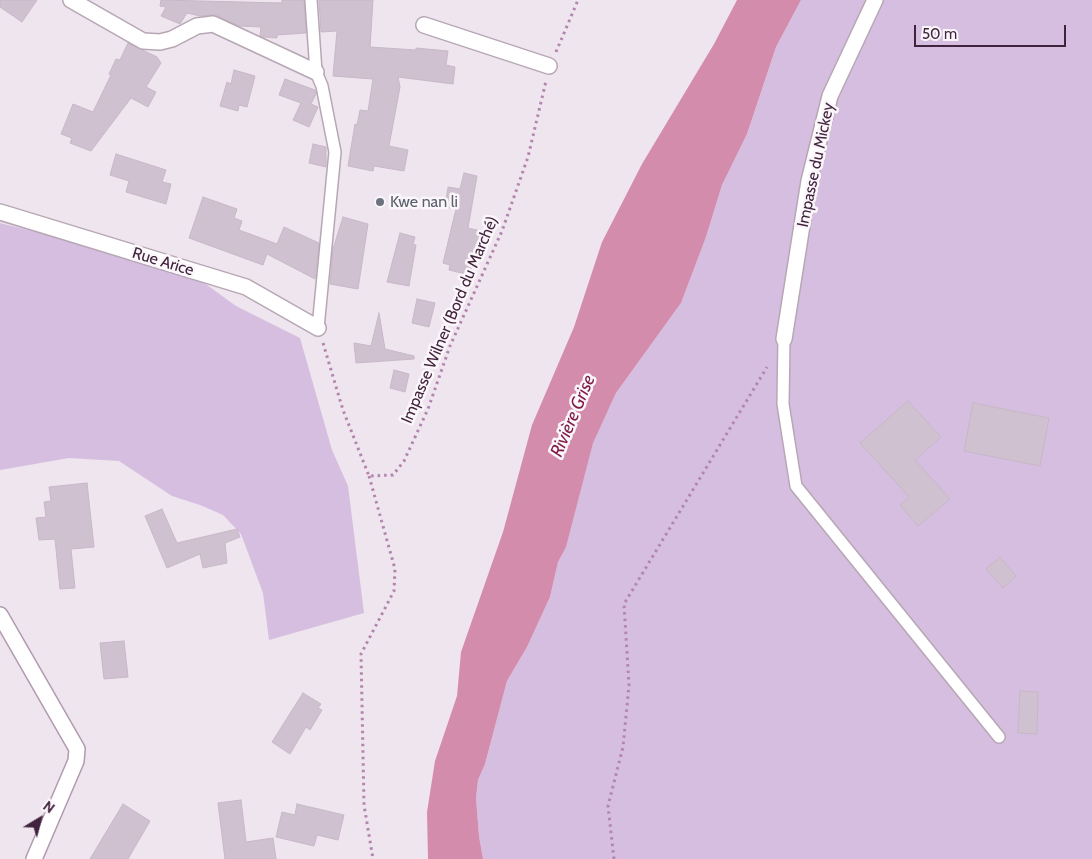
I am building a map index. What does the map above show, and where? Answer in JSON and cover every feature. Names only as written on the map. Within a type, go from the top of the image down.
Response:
[{"type":"street","points":[[71,0],[143,41],[160,42],[172,39],[198,26],[212,24],[316,72]]},
{"type":"street","name":"Impasse du Mickey","points":[[784,338],[809,182],[830,96],[875,0]]},
{"type":"street","points":[[424,25],[550,66]]},
{"type":"street","name":"Rue Arice","points":[[0,212],[246,288],[318,328]]},
{"type":"street","points":[[0,616],[77,749],[76,761],[34,859]]},
{"type":"lane","points":[[311,0],[316,72],[327,111],[335,152],[318,328]]},
{"type":"lane","points":[[784,338],[783,404],[796,486],[999,737]]},
{"type":"path","name":"Impasse Wilner (Bord du Marché)","points":[[369,476],[393,475],[404,461],[428,409],[450,346],[502,231],[528,157],[550,66],[578,0]]},
{"type":"path","points":[[318,328],[343,410],[369,476],[394,569],[394,591],[361,654],[364,805],[373,859]]},
{"type":"path","points":[[614,859],[608,806],[623,747],[629,685],[624,604],[769,363]]},
{"type":"shaded area","points":[[801,0],[1092,0],[1092,859],[483,859],[476,798],[478,780],[485,764],[507,681],[527,647],[550,597],[558,562],[566,546],[593,442],[616,393],[681,303],[706,237],[722,185],[747,134],[776,47]]},
{"type":"shaded area","points":[[0,223],[175,267],[207,285],[236,306],[300,338],[332,450],[348,486],[364,613],[269,640],[263,593],[241,534],[223,515],[172,496],[119,461],[69,458],[0,470]]},
{"type":"water","name":"Rivière Grise","points":[[737,0],[801,0],[776,47],[747,134],[722,185],[706,237],[681,303],[616,393],[593,443],[566,547],[558,562],[550,597],[527,647],[507,681],[485,764],[478,780],[476,798],[483,859],[428,859],[427,812],[435,761],[457,696],[461,652],[503,532],[532,425],[574,327],[602,242],[642,164],[714,44]]},
{"type":"building","points":[[0,0],[37,0],[22,22],[0,7]]},
{"type":"building","points":[[161,0],[282,3],[282,0],[304,0],[306,33],[277,35],[277,38],[263,37],[260,36],[261,27],[239,26],[216,15],[200,16],[187,13],[180,24],[161,16],[166,7],[160,6]]},
{"type":"building","points":[[319,0],[373,0],[370,47],[448,51],[446,65],[455,67],[453,84],[398,77],[400,87],[389,146],[408,150],[404,171],[374,166],[373,171],[348,166],[355,124],[357,125],[360,110],[368,111],[373,79],[333,76],[337,31],[321,32]]},
{"type":"building","points":[[128,43],[157,57],[161,63],[146,87],[156,92],[148,107],[131,98],[91,151],[70,143],[72,138],[61,134],[73,104],[93,112],[111,75],[109,74],[116,59],[120,60]]},
{"type":"building","points":[[234,70],[255,76],[247,107],[239,105],[238,111],[220,106],[227,82],[231,84]]},
{"type":"building","points":[[285,79],[315,90],[316,94],[311,104],[318,107],[309,127],[293,120],[301,103],[279,95]]},
{"type":"building","points":[[313,144],[326,147],[326,167],[309,163]]},
{"type":"building","points":[[116,154],[166,170],[162,182],[171,184],[166,204],[126,192],[129,181],[110,175]]},
{"type":"building","points":[[464,173],[477,176],[468,228],[485,232],[480,253],[475,252],[470,275],[449,270],[450,265],[443,263],[456,209],[445,207],[448,187],[460,189]]},
{"type":"building","points":[[203,197],[237,209],[234,218],[242,221],[239,230],[277,244],[284,227],[319,243],[315,279],[267,254],[263,265],[189,238]]},
{"type":"building","points":[[343,217],[368,224],[358,289],[330,284],[333,249]]},
{"type":"building","points":[[400,233],[415,237],[413,244],[416,245],[409,286],[387,282]]},
{"type":"building","points":[[417,299],[435,303],[429,327],[412,323]]},
{"type":"building","points":[[379,313],[385,349],[414,356],[414,359],[356,363],[354,343],[371,346]]},
{"type":"building","points":[[394,370],[409,374],[405,392],[390,388]]},
{"type":"building","points":[[908,401],[941,437],[915,460],[950,499],[918,526],[900,505],[909,497],[860,443]]},
{"type":"building","points":[[973,403],[1049,418],[1040,466],[964,451]]},
{"type":"building","points":[[87,483],[94,547],[71,549],[75,588],[60,589],[55,539],[39,540],[36,518],[46,517],[44,502],[51,501],[49,487]]},
{"type":"building","points":[[162,509],[177,543],[237,529],[240,537],[225,543],[227,563],[203,568],[200,554],[167,568],[145,516]]},
{"type":"building","points":[[1000,557],[1016,576],[1003,588],[986,569]]},
{"type":"building","points":[[124,641],[128,677],[104,679],[100,643]]},
{"type":"building","points":[[1020,691],[1038,692],[1037,734],[1018,733]]},
{"type":"building","points":[[303,693],[321,704],[318,708],[322,710],[310,730],[306,727],[290,754],[272,742]]},
{"type":"building","points":[[241,800],[246,842],[273,838],[276,859],[225,859],[218,803]]},
{"type":"building","points":[[123,804],[150,821],[128,859],[90,859]]},
{"type":"building","points":[[297,804],[344,815],[338,840],[317,835],[314,846],[276,837],[282,812],[295,815]]},
{"type":"place","name":"Kwe nan li","points":[[380,202]]}]
